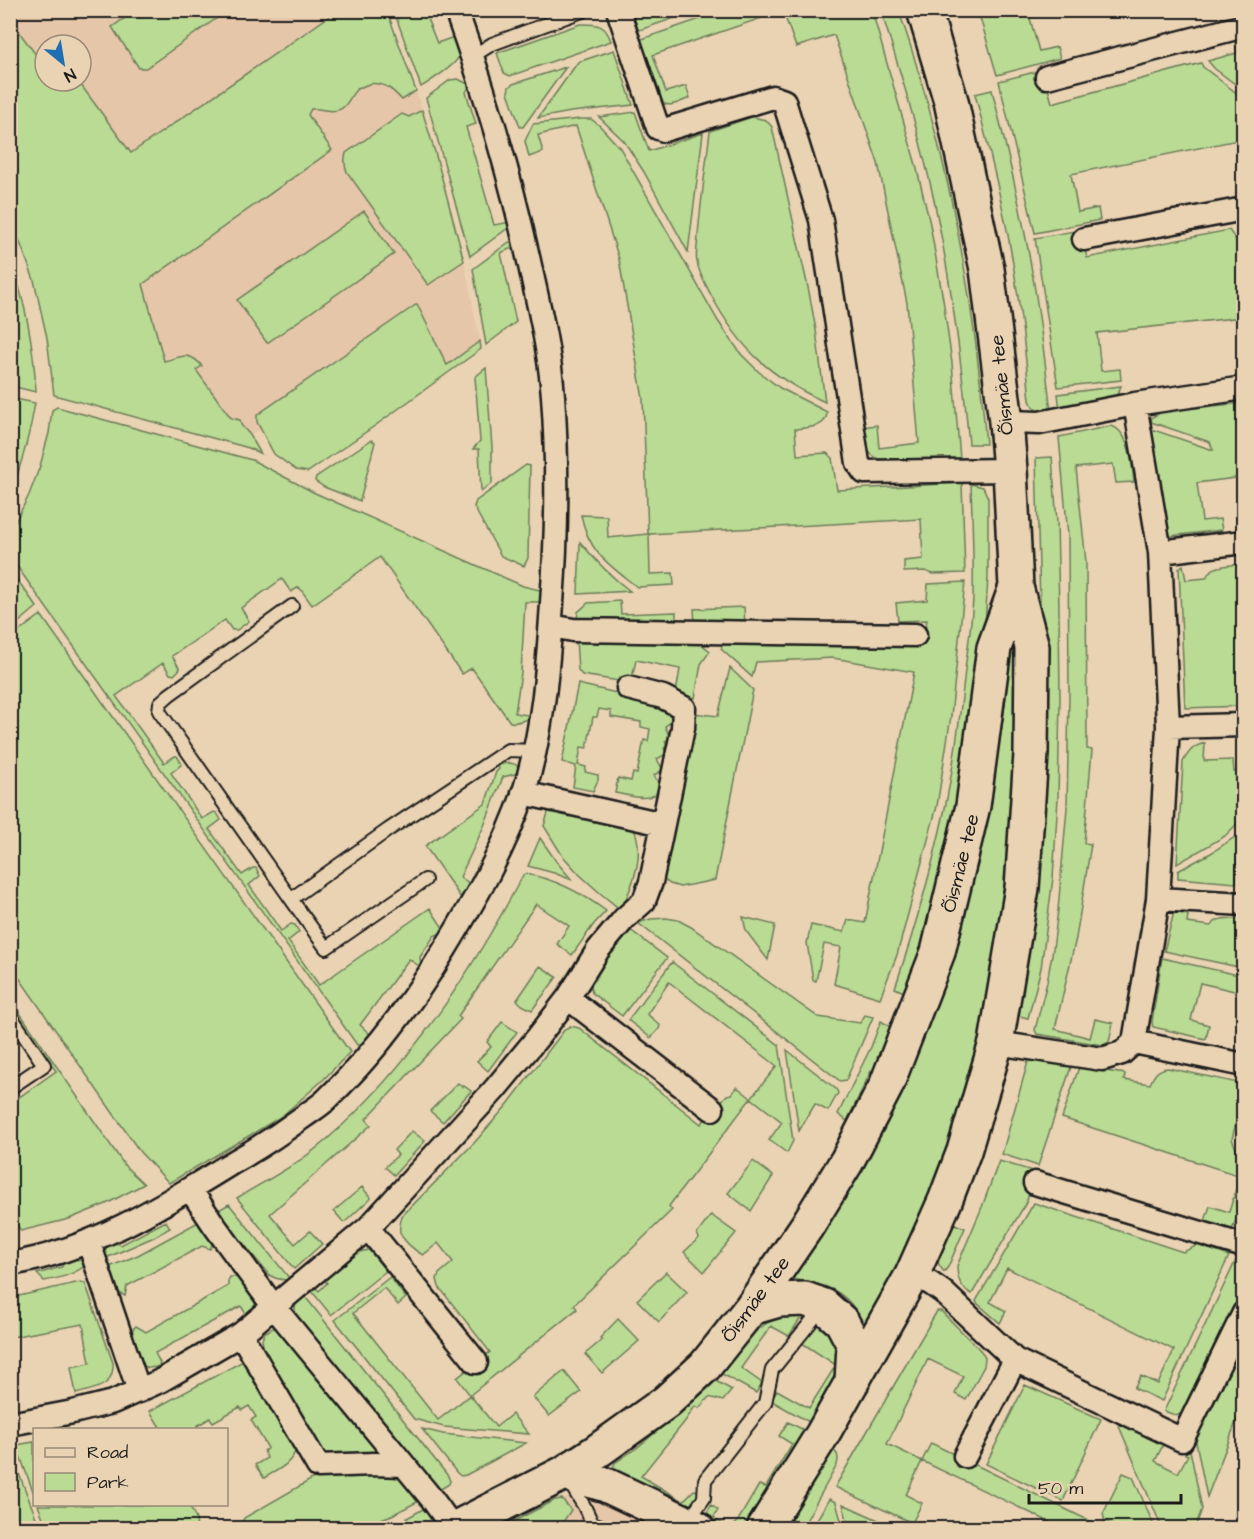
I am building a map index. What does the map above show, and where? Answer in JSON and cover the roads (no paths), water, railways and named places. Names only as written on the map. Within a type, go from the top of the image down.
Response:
[{"type":"main road","name":"Õismäe tee","points":[[454,1528],[564,1473],[666,1402],[705,1366],[751,1308],[807,1226],[847,1161],[886,1086],[938,952],[974,807],[994,648],[1016,587],[1010,470],[987,269],[951,101],[924,10]]},
{"type":"main road","points":[[764,1528],[822,1435],[912,1275],[945,1201],[964,1151],[996,1043],[1022,888],[1031,754],[1032,647],[1016,587]]},
{"type":"main road","points":[[751,1308],[779,1300],[797,1299],[805,1299],[824,1306],[842,1322],[854,1344],[852,1382]]},
{"type":"main road","points":[[564,1473],[606,1485],[692,1526]]},
{"type":"street","points":[[10,1264],[89,1242],[190,1189],[278,1136],[325,1101],[365,1059],[423,984],[472,905],[499,853],[523,793],[535,751],[551,626],[556,481],[553,394],[543,325],[509,175],[473,56],[456,10]]},
{"type":"street","points":[[618,10],[658,128],[664,130],[773,97],[784,101],[821,220],[858,463],[864,472],[1010,470]]},
{"type":"street","points":[[1047,77],[1244,26]]},
{"type":"street","points":[[1084,239],[1244,209]]},
{"type":"street","points":[[1005,422],[1040,423],[1135,404],[1244,388]]},
{"type":"street","points":[[996,1043],[1102,1059],[1122,1053],[1134,1042],[1158,899],[1168,728],[1160,552],[1135,404]]},
{"type":"street","points":[[1160,552],[1244,542]]},
{"type":"street","points":[[551,626],[573,630],[915,635]]},
{"type":"street","points":[[10,1425],[113,1402],[160,1381],[241,1334],[368,1228],[495,1089],[568,999],[598,950],[624,919],[644,901],[651,882],[683,728],[684,708],[663,697],[628,688]]},
{"type":"street","points":[[1168,728],[1244,725]]},
{"type":"street","points":[[523,793],[663,824]]},
{"type":"street","points":[[1158,899],[1244,904]]},
{"type":"street","points":[[568,999],[712,1109]]},
{"type":"street","points":[[1134,1042],[1244,1065]]},
{"type":"street","points":[[1035,1184],[1244,1246]]},
{"type":"street","points":[[190,1189],[274,1307],[454,1528]]},
{"type":"street","points":[[368,1228],[476,1362]]},
{"type":"street","points":[[89,1242],[139,1391]]},
{"type":"street","points":[[912,1275],[943,1292],[1015,1360],[1182,1440],[1244,1313]]},
{"type":"street","points":[[241,1334],[318,1466],[403,1465]]},
{"type":"street","points":[[965,1456],[1015,1360]]},
{"type":"lane","points":[[473,56],[492,44],[585,10]]},
{"type":"lane","points":[[292,606],[169,694],[160,703],[159,711],[326,948],[425,880]]},
{"type":"lane","points":[[291,899],[388,830],[508,750],[535,751]]},
{"type":"lane","points":[[10,1015],[44,1065],[10,1088]]},
{"type":"lane","points":[[692,1526],[704,1498],[705,1480],[765,1403],[772,1370],[824,1306]]},
{"type":"lane","points":[[564,1473],[584,1506],[592,1526],[607,1528]]}]
